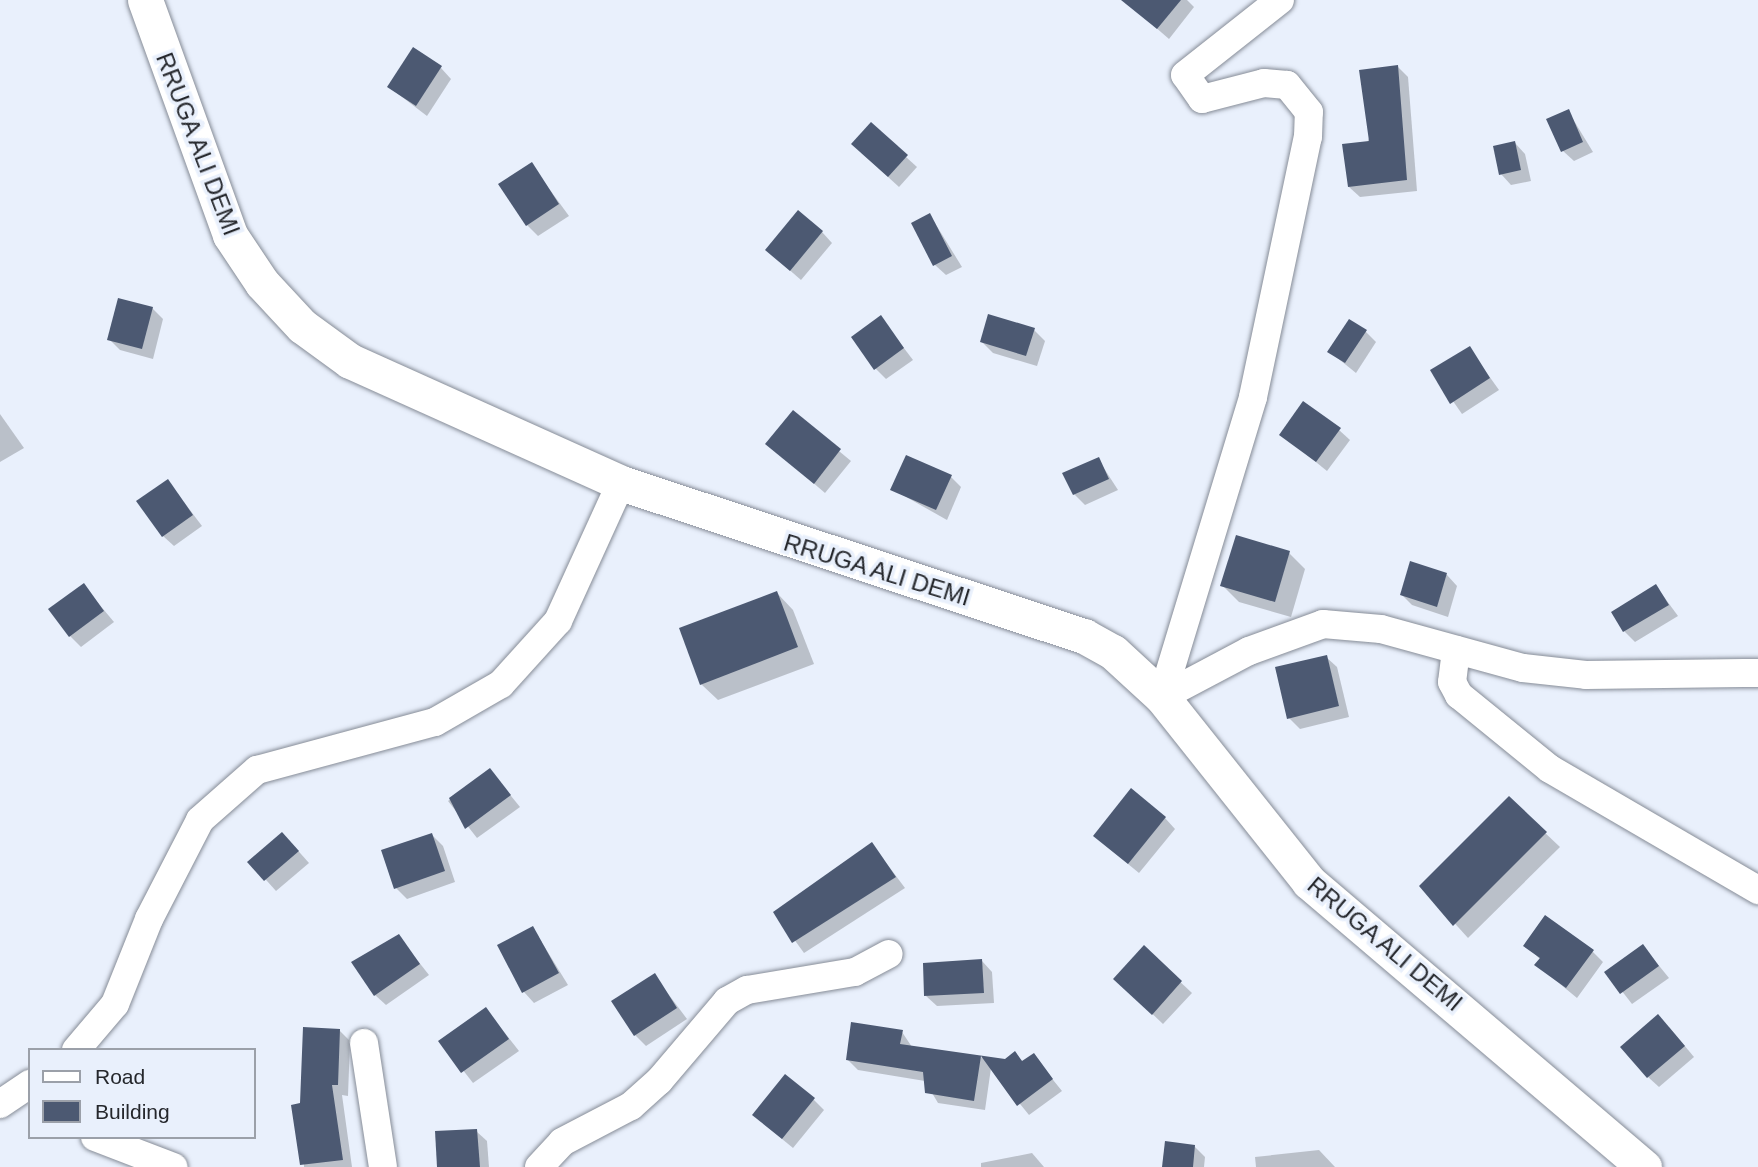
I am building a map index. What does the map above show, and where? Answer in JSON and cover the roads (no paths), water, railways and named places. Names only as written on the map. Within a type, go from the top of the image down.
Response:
[{"type":"main road","name":"RRUGA ALI DEMI","points":[[145,0],[230,235],[302,326],[350,361],[621,483],[1084,636],[1113,652],[1162,697],[1309,883],[1644,1167]]},
{"type":"street","points":[[1162,697],[1253,397],[1308,137],[1309,112],[1286,85],[1264,83],[1202,99],[1185,75],[1280,0]]},
{"type":"street","points":[[78,1048],[115,1004],[149,919],[200,820],[257,771],[435,722],[501,684],[558,621],[621,483]]},
{"type":"street","points":[[1162,697],[1249,651],[1323,624],[1381,629],[1523,668],[1587,675],[1758,673]]},
{"type":"street","points":[[1456,650],[1452,682],[1459,695],[1539,760],[1758,890]]},
{"type":"street","points":[[539,1167],[562,1142],[631,1106],[659,1081],[727,1001],[747,990],[855,972],[889,954]]},
{"type":"street","points":[[364,1043],[383,1167]]},
{"type":"street","points":[[0,1104],[28,1085]]},
{"type":"street","points":[[100,1139],[173,1167]]}]
